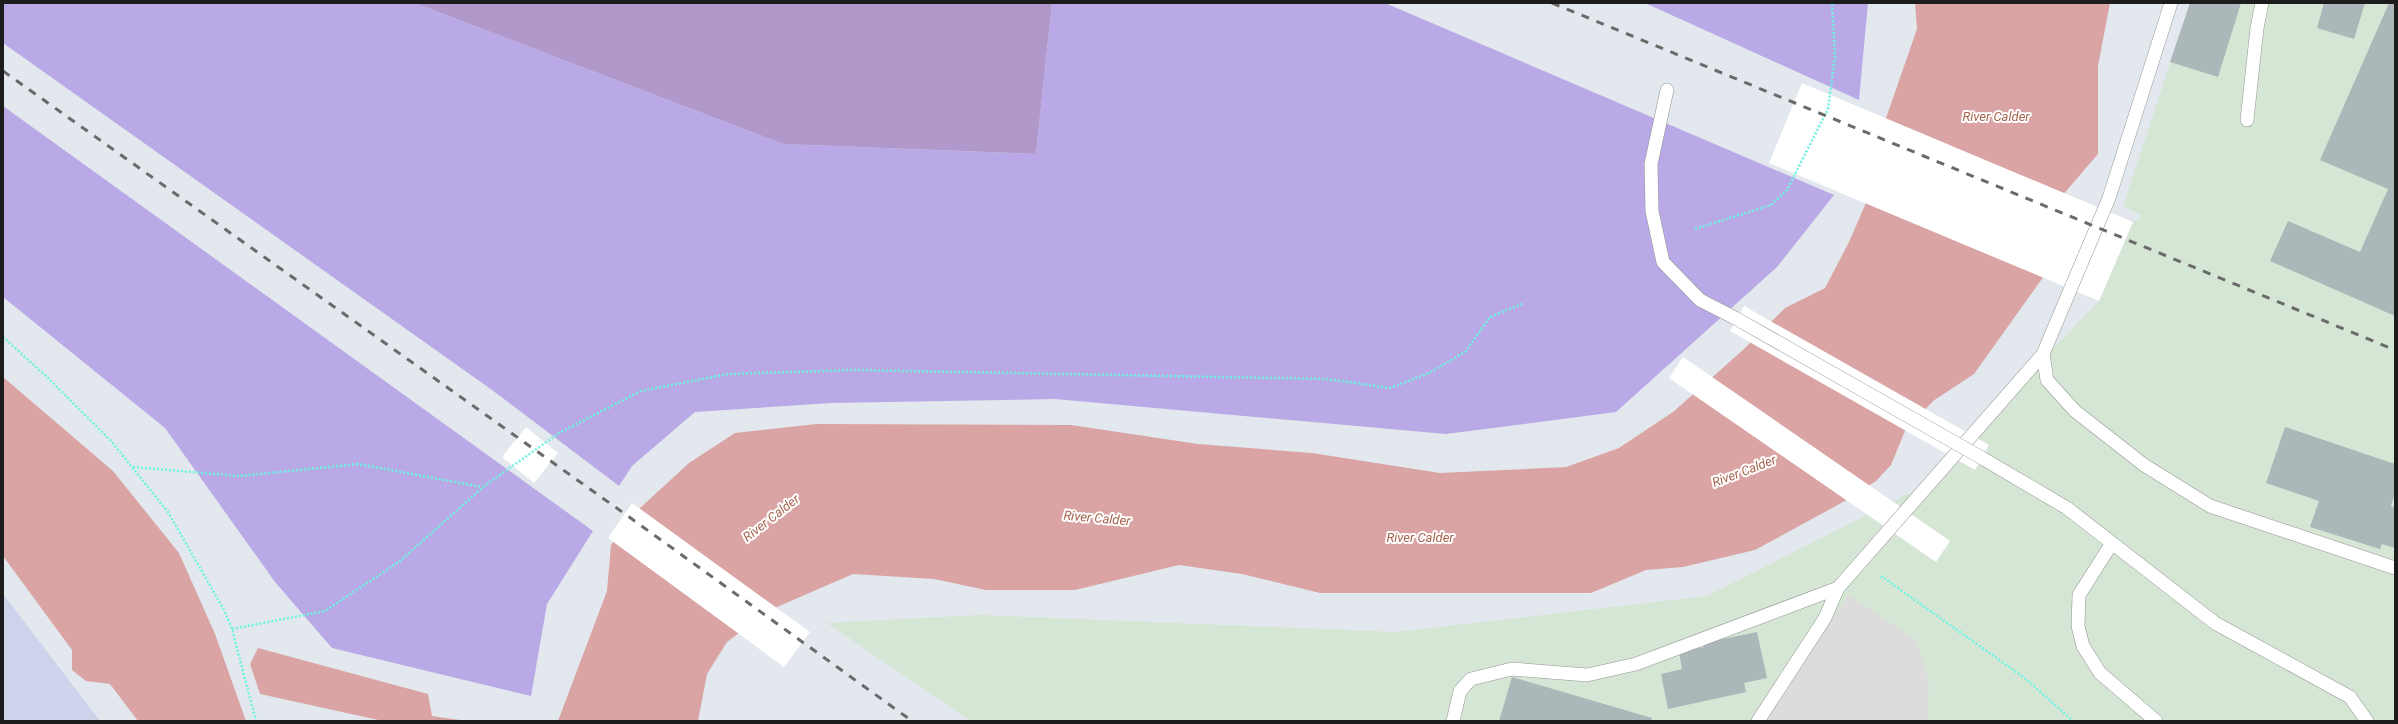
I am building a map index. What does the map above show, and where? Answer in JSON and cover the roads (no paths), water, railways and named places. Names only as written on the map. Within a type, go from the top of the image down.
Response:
[{"type":"lane","points":[[1758,721],[1825,618],[1838,588],[2043,354],[2109,198],[2171,3]]},
{"type":"lane","points":[[2247,120],[2257,28],[2262,3]]},
{"type":"lane","points":[[1667,90],[1651,164],[1652,211],[1663,262],[1700,300],[1737,319],[2067,508],[2215,623],[2350,697],[2367,721]]},
{"type":"lane","points":[[2043,354],[2047,380],[2075,411],[2144,465],[2210,506],[2395,568]]},
{"type":"lane","points":[[2112,543],[2079,596],[2080,632],[2083,646],[2100,673],[2156,721]]},
{"type":"lane","points":[[1453,721],[1460,691],[1471,679],[1512,670],[1587,675],[1636,664],[1838,588]]},
{"type":"water","name":"River Calder","points":[[1915,3],[2110,3],[2098,66],[2098,154],[2061,197],[2044,276],[1974,374],[1933,401],[1905,431],[1891,465],[1876,481],[1845,501],[1755,550],[1683,567],[1646,570],[1591,593],[1320,593],[1242,574],[1179,565],[1075,590],[986,590],[934,579],[853,574],[770,610],[727,642],[707,674],[698,721],[558,721],[607,591],[611,545],[639,509],[689,463],[735,433],[817,424],[1071,425],[1198,444],[1312,453],[1440,473],[1566,467],[1619,448],[1673,412],[1743,350],[1785,308],[1825,288],[1849,242],[1865,205],[1885,121],[1917,29]]},
{"type":"water","points":[[3,377],[113,471],[179,553],[215,634],[246,721],[138,721],[110,684],[86,681],[72,670],[72,650],[3,556]]},
{"type":"water","points":[[258,648],[428,694],[432,716],[467,721],[383,721],[260,694],[250,664]]},
{"type":"railway","points":[[1552,3],[2395,350]]},
{"type":"railway","points":[[3,71],[625,514],[912,721]]}]
